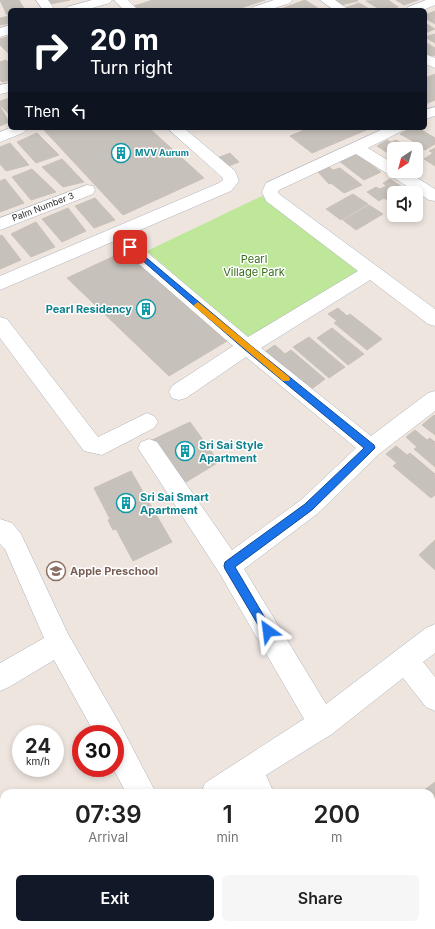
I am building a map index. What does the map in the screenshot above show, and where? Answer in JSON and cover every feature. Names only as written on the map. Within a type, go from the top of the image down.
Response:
[{"type":"street","points":[[78,8],[106,0]]},
{"type":"street","points":[[120,0],[130,8]]},
{"type":"street","points":[[262,8],[286,0]]},
{"type":"street","points":[[326,0],[340,8]]},
{"type":"street","points":[[418,8],[435,2]]},
{"type":"street","points":[[0,137],[18,130]]},
{"type":"street","points":[[0,283],[225,187],[231,181],[229,175],[177,130]]},
{"type":"street","points":[[393,130],[272,187],[270,192],[272,197],[435,319]]},
{"type":"street","points":[[356,147],[387,167]]},
{"type":"street","points":[[405,178],[435,196]]},
{"type":"street","name":"Palm Number 3","points":[[0,224],[87,190]]},
{"type":"street","points":[[130,247],[247,347],[370,448]]},
{"type":"street","points":[[179,392],[247,347],[371,271]]},
{"type":"street","points":[[0,324],[92,445],[102,446],[147,422]]},
{"type":"street","points":[[228,566],[309,507],[370,448],[435,399]]},
{"type":"street","points":[[149,448],[228,566],[322,724]]},
{"type":"street","points":[[0,530],[4,531],[13,542],[59,643],[105,725]]},
{"type":"street","points":[[229,789],[253,782],[322,724],[435,637]]},
{"type":"street","points":[[0,678],[59,643]]},
{"type":"street","points":[[405,660],[435,698]]},
{"type":"street","points":[[124,760],[140,789]]},
{"type":"green space","name":"Pearl Village Park","points":[[262,196],[359,271],[247,338],[147,251]]},
{"type":"building","points":[[0,0],[19,0],[24,8],[8,8],[7,15]]},
{"type":"building","points":[[48,0],[70,0],[51,4]]},
{"type":"building","points":[[153,0],[265,0],[241,8],[136,8],[134,6]]},
{"type":"building","points":[[305,0],[318,8],[283,8]]},
{"type":"building","points":[[333,0],[357,0],[358,1],[341,5]]},
{"type":"building","points":[[388,0],[398,7],[378,8],[366,1]]},
{"type":"building","points":[[396,0],[418,0],[404,5]]},
{"type":"building","points":[[359,3],[368,8],[345,8]]},
{"type":"building","points":[[435,11],[435,24],[427,19],[427,14]]},
{"type":"building","points":[[8,16],[8,23],[0,25],[0,18]]},
{"type":"building","points":[[427,24],[435,29],[427,32]]},
{"type":"building","points":[[435,34],[435,43],[427,38],[427,36]]},
{"type":"building","points":[[8,37],[8,53],[0,45],[0,39]]},
{"type":"building","points":[[427,43],[435,48],[435,55],[427,58]]},
{"type":"building","points":[[6,60],[8,62],[8,80],[2,82],[0,80],[0,62]]},
{"type":"building","points":[[435,74],[435,87],[427,81],[427,77]]},
{"type":"building","points":[[427,81],[435,87],[435,100],[427,103]]},
{"type":"building","points":[[8,99],[8,113],[0,105],[0,101]]},
{"type":"building","points":[[0,106],[8,122],[0,126]]},
{"type":"building","name":"MVV Aurum","points":[[44,130],[151,130],[204,178],[123,215]]},
{"type":"building","points":[[304,130],[366,130],[312,153],[290,136]]},
{"type":"building","points":[[410,130],[421,130],[435,138],[435,144],[425,150],[423,149],[423,142],[414,142],[400,134]]},
{"type":"building","points":[[37,133],[59,155],[36,163],[17,142]]},
{"type":"building","points":[[387,140],[391,142],[387,142],[387,152],[377,146]]},
{"type":"building","points":[[10,143],[29,165],[6,171],[0,164],[0,147]]},
{"type":"building","points":[[435,148],[435,166],[424,159],[433,153],[429,151]]},
{"type":"building","points":[[230,153],[239,162],[226,167],[217,158]]},
{"type":"building","points":[[357,154],[381,172],[364,180],[339,161],[351,155],[353,156]]},
{"type":"building","points":[[62,159],[84,182],[63,187],[42,167]]},
{"type":"building","points":[[329,167],[333,170],[340,168],[362,185],[344,193],[331,183],[329,184],[318,172]]},
{"type":"building","points":[[32,169],[56,192],[31,200],[12,177]]},
{"type":"building","points":[[5,179],[24,203],[0,212],[0,181]]},
{"type":"building","points":[[390,179],[400,186],[387,186],[387,200],[384,198],[379,201],[367,192],[376,187],[380,189],[386,186],[383,183]]},
{"type":"building","points":[[353,194],[368,204],[341,220],[326,209]]},
{"type":"building","points":[[95,198],[115,220],[94,228],[75,206]]},
{"type":"building","points":[[369,205],[383,214],[356,230],[343,220]]},
{"type":"building","points":[[68,208],[86,231],[62,242],[42,219]]},
{"type":"building","points":[[36,222],[55,247],[31,257],[11,234]]},
{"type":"building","points":[[2,235],[21,260],[0,269],[0,236]]},
{"type":"building","name":"Pearl Residency","points":[[125,251],[227,341],[169,376],[67,278]]},
{"type":"building","points":[[338,308],[347,316],[350,314],[382,339],[367,350],[334,323],[337,321],[328,314]]},
{"type":"building","points":[[332,328],[364,354],[348,365],[317,338]]},
{"type":"building","points":[[309,337],[345,367],[329,378],[293,347]]},
{"type":"building","points":[[275,345],[285,354],[291,350],[325,379],[305,394],[260,355]]},
{"type":"building","points":[[434,415],[435,416],[435,435],[422,425]]},
{"type":"building","name":"Sri Sai Style Apartment","points":[[190,422],[219,462],[181,485],[152,440]]},
{"type":"building","points":[[415,430],[427,440],[430,438],[435,442],[435,467],[414,449],[417,447],[406,437]]},
{"type":"building","points":[[396,446],[407,455],[410,453],[435,474],[435,495],[431,498],[393,466],[397,463],[386,454]]},
{"type":"building","name":"Sri Sai Smart Apartment","points":[[131,471],[172,542],[133,561],[116,529],[113,530],[108,520],[110,519],[94,488]]},
{"type":"building","points":[[435,540],[435,570],[419,555]]},
{"type":"building","points":[[435,782],[435,789],[425,789]]},
{"type":"slow traffic","points":[[198,305],[286,379]]},
{"type":"place","name":"MVV Aurum","points":[[121,153]]},
{"type":"place","name":"Pearl Residency","points":[[146,309]]},
{"type":"place","name":"Sri Sai Style Apartment","points":[[185,451]]},
{"type":"place","name":"Sri Sai Smart Apartment","points":[[126,503]]},
{"type":"place","name":"Apple Preschool","points":[[56,571]]},
{"type":"route","points":[[130,247],[247,347],[370,448],[309,507],[228,566],[268,631]]}]
